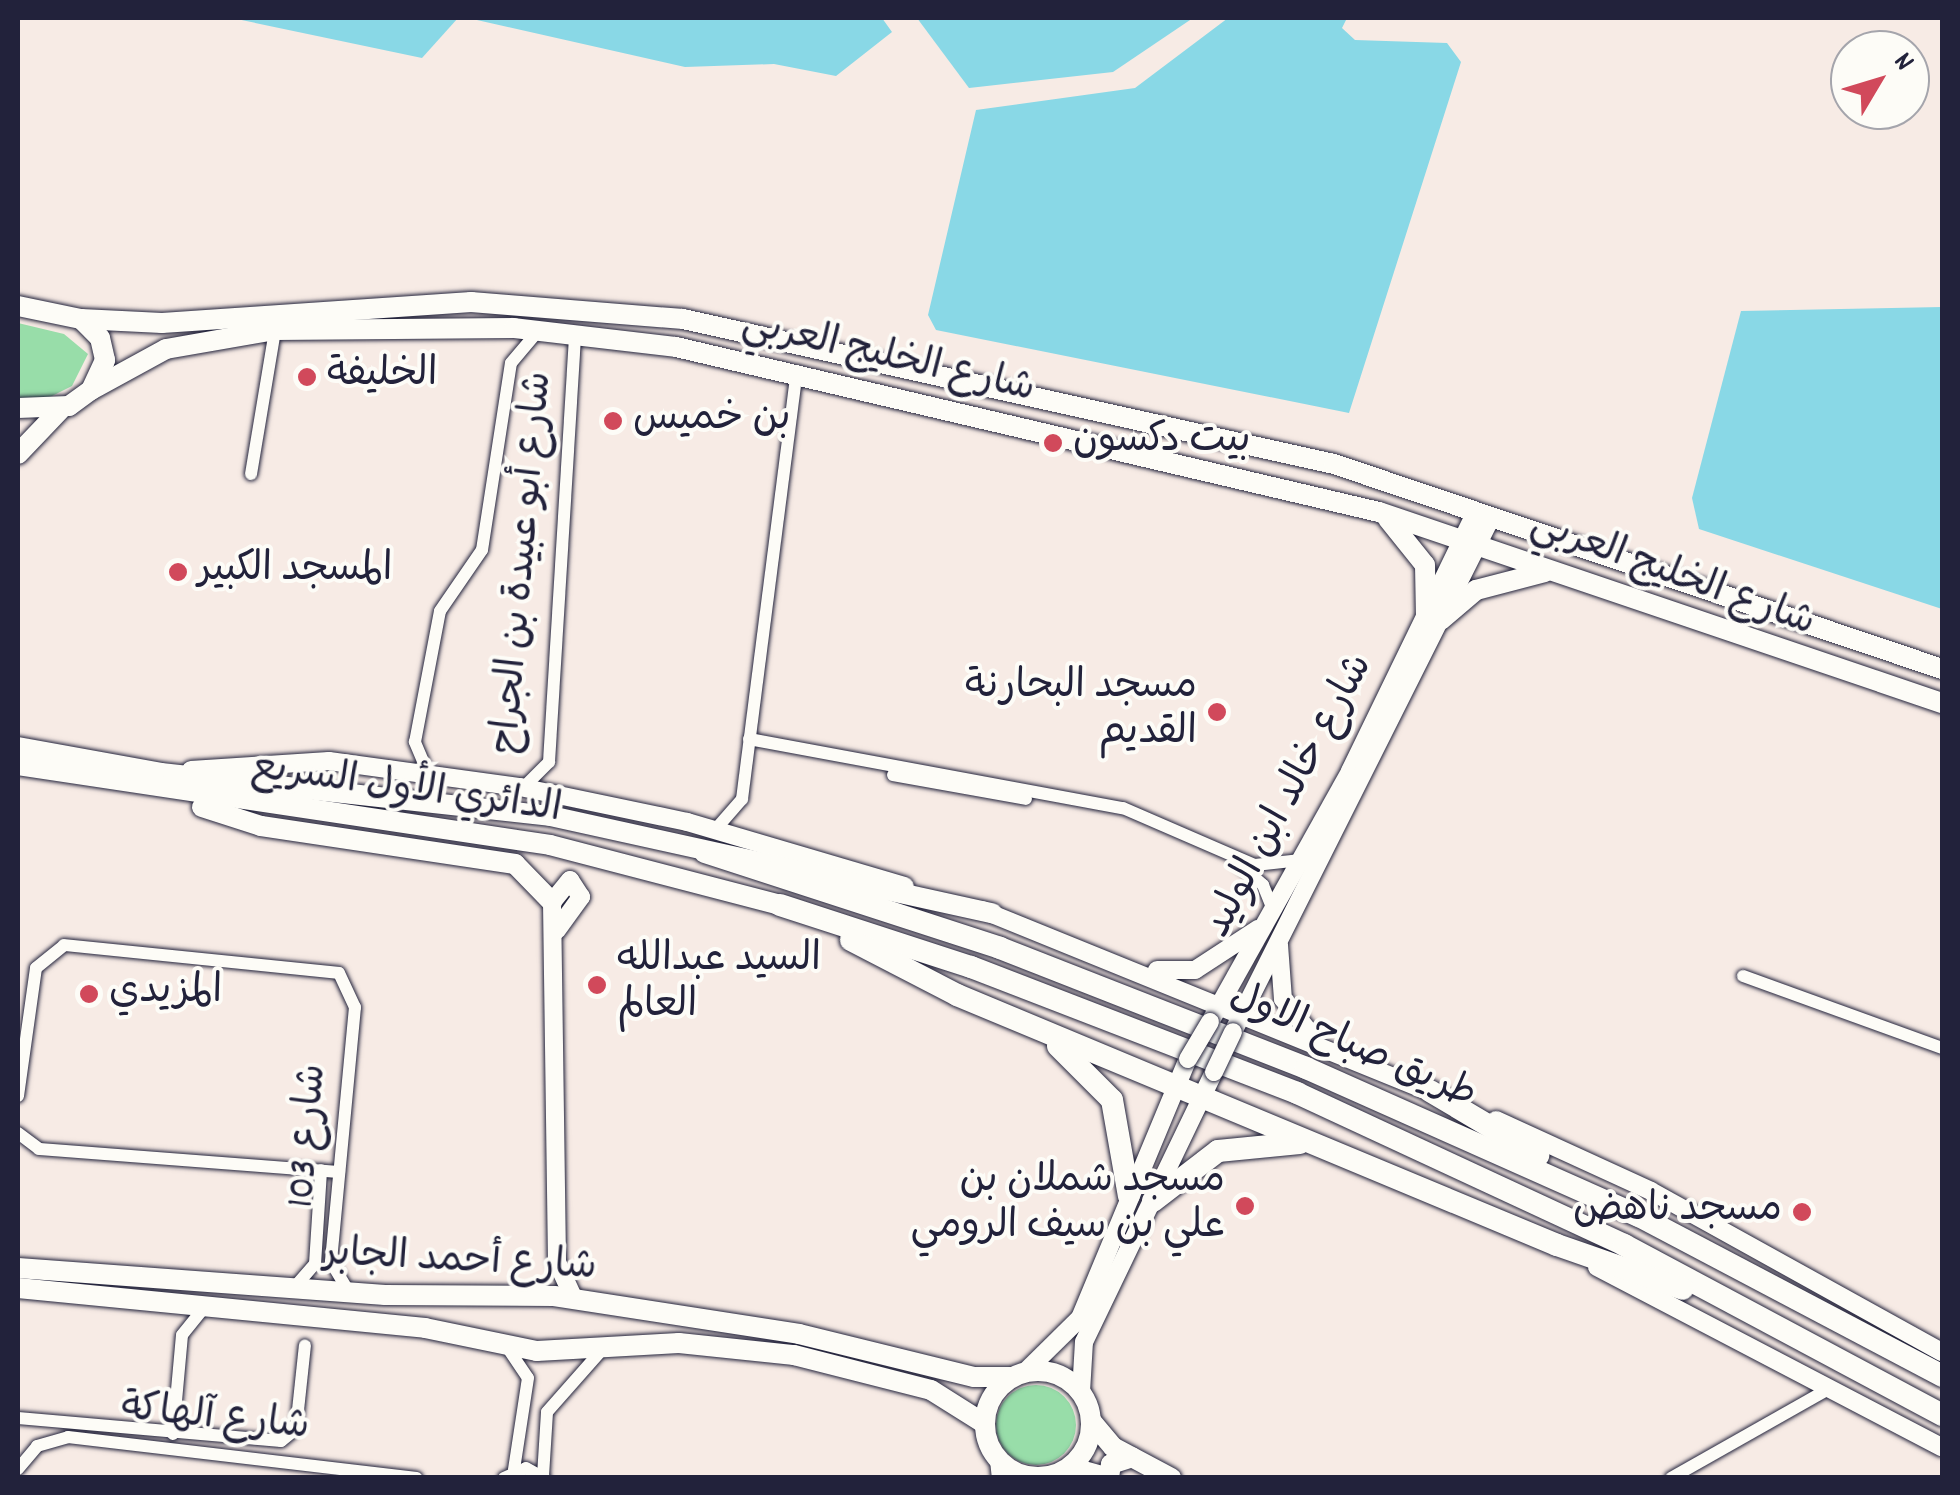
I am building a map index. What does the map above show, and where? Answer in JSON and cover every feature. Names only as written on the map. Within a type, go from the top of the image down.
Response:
[{"type":"highway","name":"طريق صباح الاول","points":[[705,852],[1166,1009],[1640,1216],[1942,1376]]},
{"type":"highway","name":"طريق صباح الاول","points":[[789,909],[971,966],[1297,1092],[1746,1310],[1942,1416]]},
{"type":"highway","points":[[789,909],[1031,1026],[1337,1150],[1556,1245],[1746,1310]]},
{"type":"highway","points":[[1031,1026],[1112,1100],[1129,1196]]},
{"type":"highway","points":[[1430,1091],[1640,1216]]},
{"type":"highway","points":[[1153,1201],[1197,1162],[1242,1144],[1337,1150]]},
{"type":"main road","name":"شارع الخليج العربي","points":[[18,306],[80,319],[162,323],[471,302],[683,319],[1334,464],[1942,669]]},
{"type":"main road","points":[[80,319],[105,354],[91,390]]},
{"type":"main road","name":"شارع الخليج العربي","points":[[18,454],[38,424],[166,349],[275,330],[540,329],[575,333],[797,372],[1379,512],[1942,703]]},
{"type":"main road","points":[[18,408],[69,406]]},
{"type":"main road","points":[[1379,512],[1423,561],[1433,617],[1497,581],[1553,572]]},
{"type":"main road","name":"شارع خالد ابن الوليد","points":[[1019,1374],[1072,1333],[1175,1084],[1221,1001],[1273,922],[1484,515]]},
{"type":"main road","name":"شارع خالد ابن الوليد","points":[[1081,1392],[1084,1342],[1244,1010],[1273,922],[1302,860],[1433,617]]},
{"type":"main road","name":"الدائري الأول السريع","points":[[18,747],[157,782],[455,800],[994,914]]},
{"type":"main road","name":"الدائري الأول السريع","points":[[157,782],[306,761],[428,772],[715,830]]},
{"type":"main road","name":"الدائري الأول السريع","points":[[18,765],[157,782],[550,845],[789,909]]},
{"type":"main road","points":[[157,782],[262,826],[515,864],[552,902],[557,930],[557,1262],[574,1298]]},
{"type":"main road","name":"طريق صباح الاول","points":[[715,830],[994,914],[1244,1010],[1651,1191],[1942,1352]]},
{"type":"main road","points":[[552,902],[562,882],[580,889],[557,930]]},
{"type":"main road","points":[[1139,968],[1195,970],[1273,922],[1283,999],[1327,1046]]},
{"type":"main road","points":[[1556,1245],[1942,1447]]},
{"type":"main road","points":[[532,1295],[557,1262]]},
{"type":"main road","name":"شارع أحمد الجابر","points":[[18,1268],[292,1290],[574,1298],[627,1310],[799,1334],[934,1368],[1019,1374]]},
{"type":"main road","points":[[158,1280],[166,1291],[166,1303]]},
{"type":"main road","points":[[166,1303],[194,1282]]},
{"type":"main road","name":"شارع أحمد الجابر","points":[[18,1288],[206,1306],[474,1338],[506,1346],[600,1352],[622,1347],[794,1355],[931,1390],[985,1424]]},
{"type":"main road","points":[[474,1338],[458,1312],[476,1296]]},
{"type":"main road","points":[[622,1347],[639,1329],[627,1310]]},
{"type":"main road","points":[[931,1390],[939,1380],[934,1368]]},
{"type":"main road","points":[[1132,1457],[1111,1464],[1109,1478],[1070,1467],[1035,1477],[1000,1469],[985,1424],[995,1392],[1019,1374],[1050,1372],[1081,1392],[1092,1422],[1132,1457],[1171,1478]]},
{"type":"main road","points":[[1070,1467],[1092,1422]]},
{"type":"street","points":[[428,772],[414,742],[440,610],[482,550],[511,363],[540,329]]},
{"type":"street","points":[[251,474],[275,330]]},
{"type":"street","name":"شارع أبو عبيدة بن الجراح","points":[[520,788],[549,762],[575,333]]},
{"type":"street","points":[[715,830],[739,807],[797,372]]},
{"type":"street","points":[[749,743],[1131,810],[1247,865],[1302,860]]},
{"type":"street","points":[[1247,865],[1273,922]]},
{"type":"street","name":"شارع 103","points":[[23,1013],[36,968],[64,945],[321,967],[345,978],[355,1007],[333,1272],[354,1293]]},
{"type":"street","points":[[1743,976],[1942,1048]]},
{"type":"street","points":[[18,1096],[23,1013]]},
{"type":"street","points":[[18,1133],[39,1149],[339,1172]]},
{"type":"street","name":"شارع 103","points":[[292,1290],[315,1264],[321,1170]]},
{"type":"street","points":[[166,1303],[182,1335],[172,1446]]},
{"type":"street","points":[[182,1335],[206,1306]]},
{"type":"street","points":[[18,1418],[290,1437],[305,1345]]},
{"type":"street","points":[[506,1346],[528,1378],[506,1475],[543,1476],[546,1412],[600,1352]]},
{"type":"street","points":[[1791,1366],[1800,1398]]},
{"type":"street","points":[[1671,1478],[1800,1398],[1835,1390]]},
{"type":"street","name":"شارع آلهاكة","points":[[18,1469],[53,1439],[172,1446],[417,1478]]},
{"type":"green space","points":[[18,323],[64,334],[88,354],[72,386],[38,403],[18,399]]},
{"type":"green space","points":[[1028,1385],[1044,1385],[1065,1396],[1076,1425],[1065,1454],[1044,1465],[1028,1465],[1014,1459],[1002,1447],[996,1433],[996,1417],[1002,1403],[1014,1391]]},
{"type":"water","points":[[232,18],[458,18],[422,58]]},
{"type":"water","points":[[468,18],[882,18],[892,32],[836,76],[774,64],[685,67]]},
{"type":"water","points":[[917,18],[1193,18],[1113,72],[969,88]]},
{"type":"water","points":[[1228,18],[1347,18],[1342,28],[1355,40],[1447,43],[1461,62],[1349,413],[936,330],[928,315],[976,110],[1135,88]]},
{"type":"water","points":[[1942,307],[1942,609],[1699,529],[1692,498],[1741,311]]},
{"type":"place","name":"الخليفة","points":[[307,377]]},
{"type":"place","name":"بن خميس","points":[[613,421]]},
{"type":"place","name":"بيت دكسون","points":[[1053,443]]},
{"type":"place","name":"المسجد الكبير","points":[[178,572]]},
{"type":"place","name":"مسجد البحارنة القديم","points":[[1217,712]]},
{"type":"place","name":"السيد عبدالله العالم","points":[[597,985]]},
{"type":"place","name":"المزيدي","points":[[89,994]]},
{"type":"place","name":"مسجد شملان بن علي بن سيف الرومي","points":[[1245,1206]]},
{"type":"place","name":"مسجد ناهض","points":[[1802,1212]]}]
